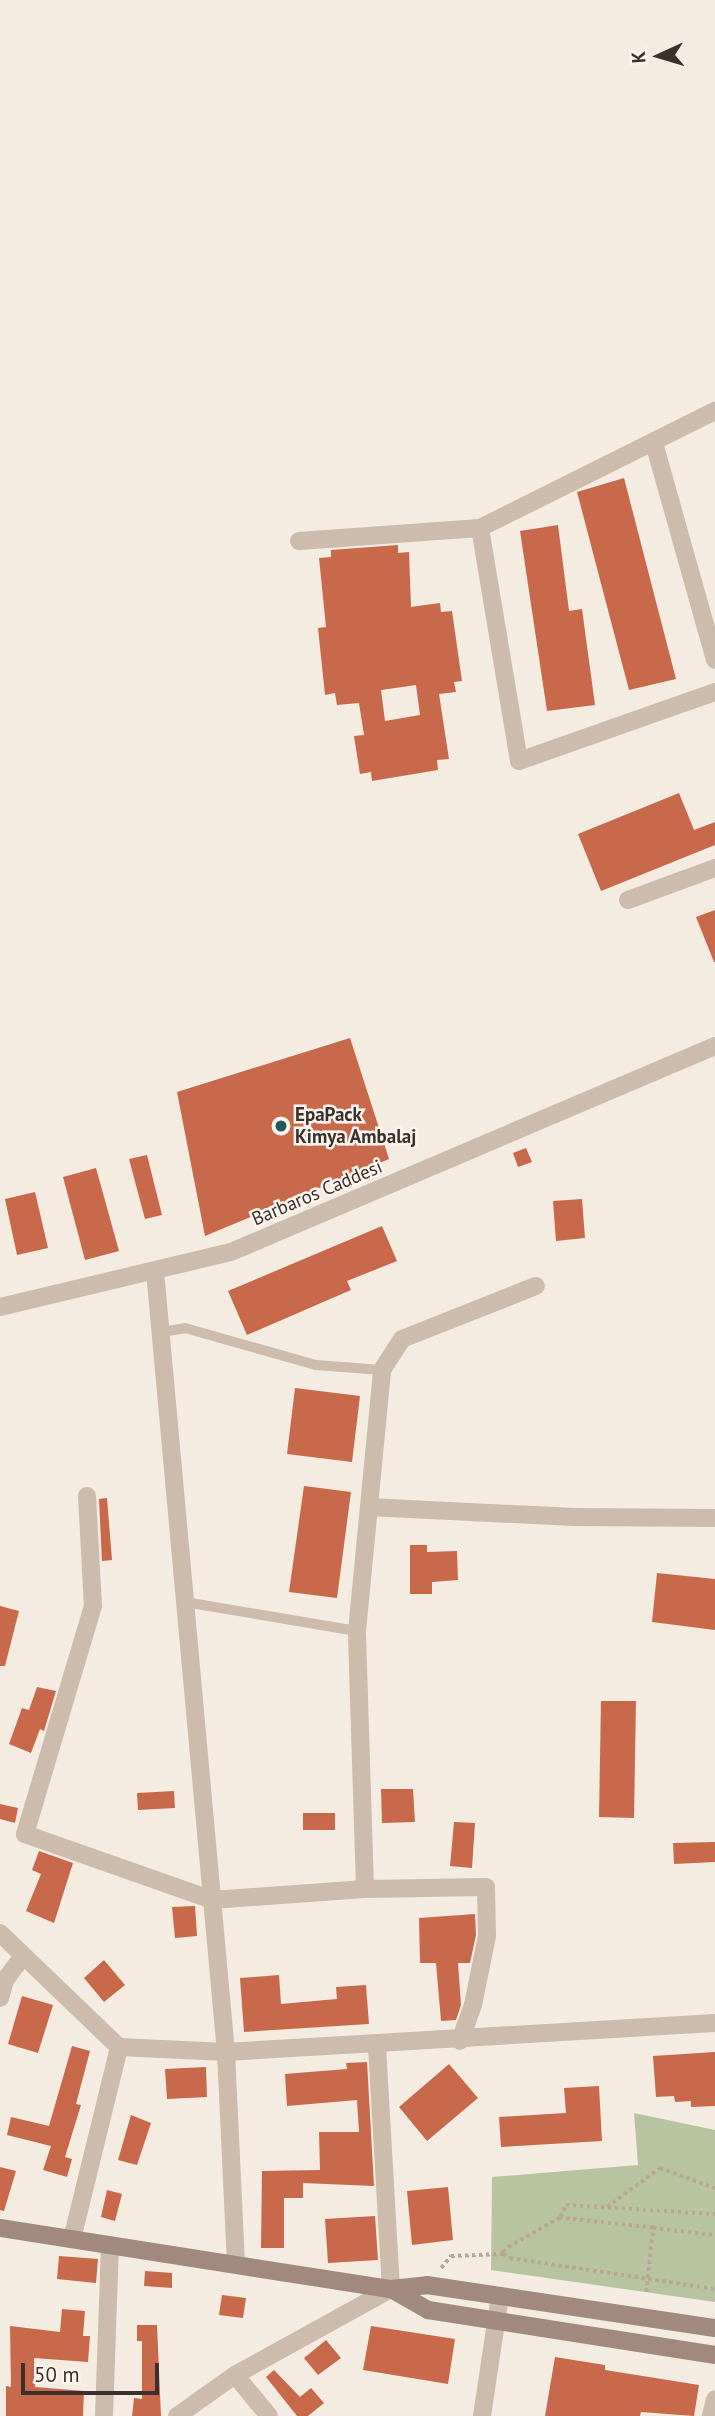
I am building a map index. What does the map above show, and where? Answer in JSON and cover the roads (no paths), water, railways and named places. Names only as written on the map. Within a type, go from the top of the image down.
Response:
[{"type":"street","points":[[299,541],[480,528],[715,411]]},
{"type":"street","points":[[654,443],[715,660]]},
{"type":"street","points":[[480,528],[519,761],[715,692]]},
{"type":"street","points":[[628,900],[715,869]]},
{"type":"street","name":"Barbaros Caddesi","points":[[0,1307],[231,1252],[715,1046]]},
{"type":"street","points":[[155,1270],[226,2052],[236,2264]]},
{"type":"street","points":[[365,1889],[356,1630],[382,1370],[402,1339],[536,1286]]},
{"type":"street","points":[[87,1496],[93,1606],[25,1834],[212,1900],[365,1889],[486,1887],[487,1936],[473,2005],[460,2041]]},
{"type":"street","points":[[369,1507],[574,1517],[715,1518]]},
{"type":"street","points":[[0,1933],[119,2047],[226,2052],[460,2041],[715,2023]]},
{"type":"street","points":[[0,1998],[5,1980],[23,1956]]},
{"type":"street","points":[[377,2045],[391,2289]]},
{"type":"street","points":[[72,2239],[119,2047]]},
{"type":"street","points":[[0,2228],[391,2289],[427,2285],[715,2328]]},
{"type":"street","points":[[104,2416],[110,2245]]},
{"type":"street","points":[[391,2289],[428,2310],[715,2355]]},
{"type":"street","points":[[177,2416],[235,2375],[391,2289]]},
{"type":"street","points":[[482,2416],[500,2296]]},
{"type":"street","points":[[235,2375],[269,2416]]},
{"type":"street","points":[[711,2416],[715,2399]]},
{"type":"lane","points":[[161,1332],[185,1328],[316,1365],[382,1370]]},
{"type":"lane","points":[[185,1602],[356,1630]]},
{"type":"place","name":"EpaPack Kimya Ambalaj","points":[[281,1126]]}]
